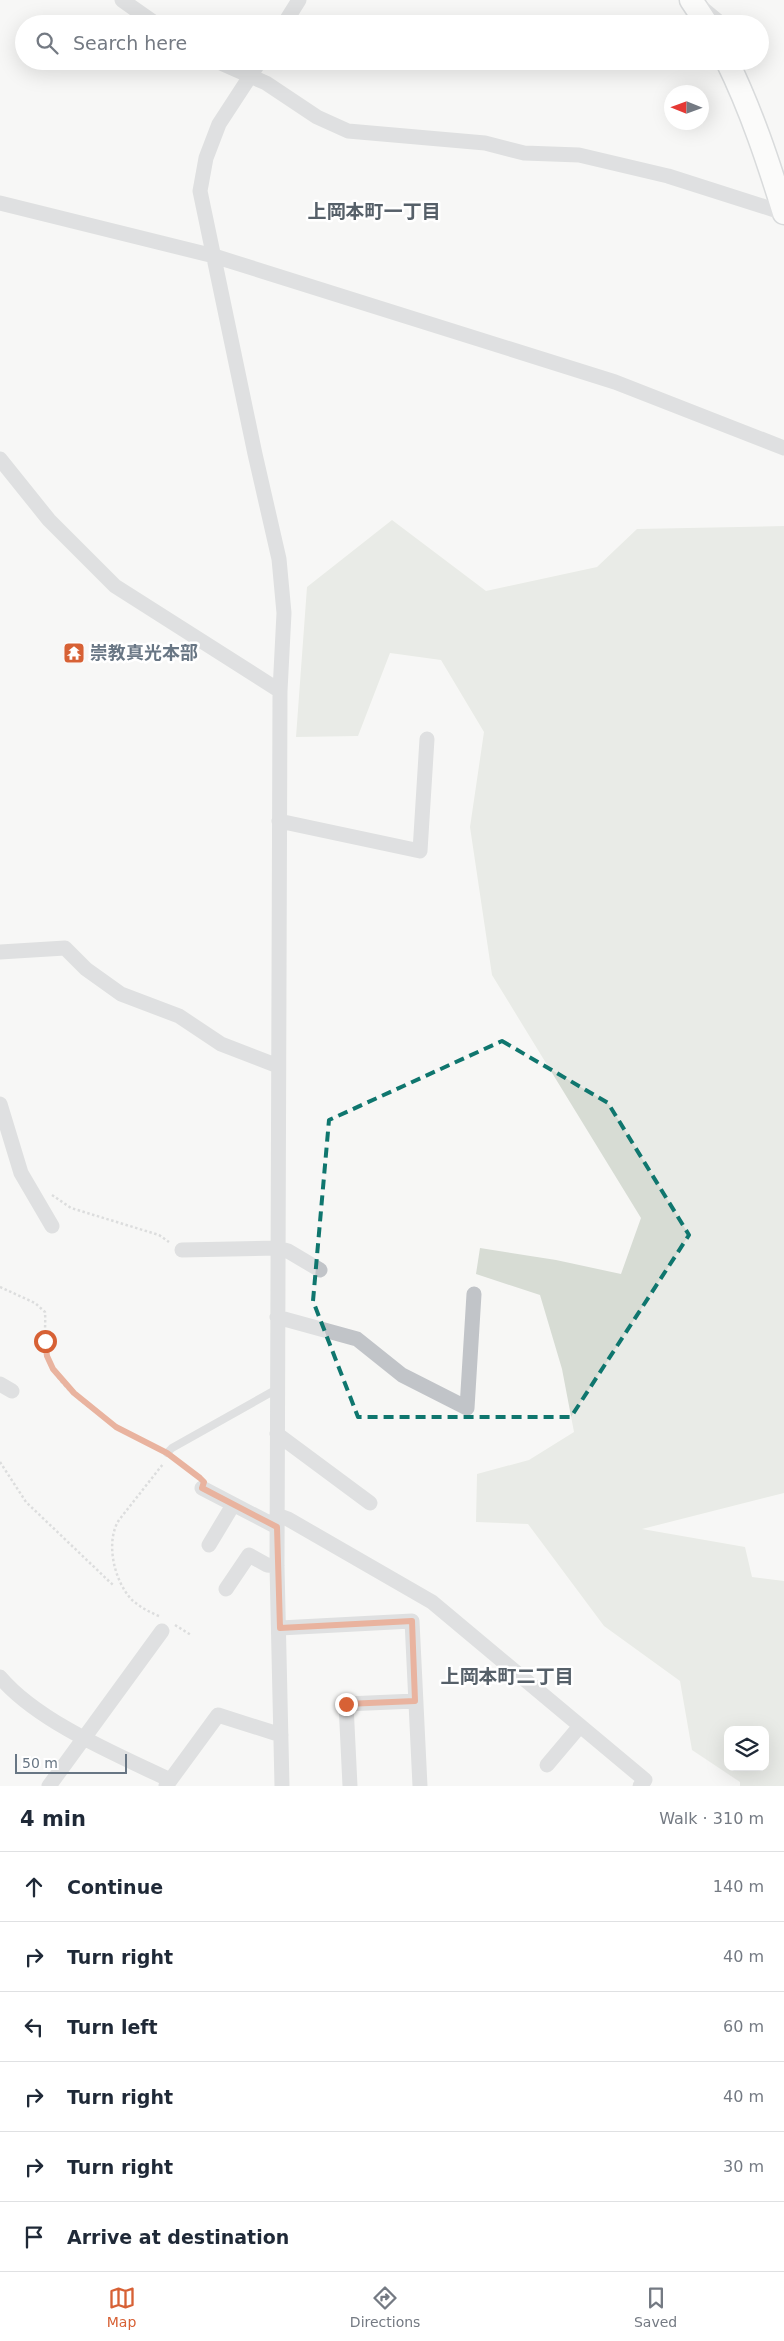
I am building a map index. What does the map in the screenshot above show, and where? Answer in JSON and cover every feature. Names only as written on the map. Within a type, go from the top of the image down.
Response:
[{"type":"street","points":[[122,0],[143,15]]},
{"type":"street","points":[[290,15],[299,0]]},
{"type":"street","points":[[691,0],[701,15]]},
{"type":"street","points":[[235,70],[266,83],[317,116],[348,131],[485,143],[524,153],[579,155],[668,176],[784,213]]},
{"type":"street","points":[[254,70],[218,124],[206,158],[200,191],[254,454],[279,559],[284,613],[280,691],[277,1317],[277,1566],[280,1628],[282,1786]]},
{"type":"street","points":[[731,70],[738,83],[767,157],[784,213]]},
{"type":"street","points":[[0,203],[214,256],[615,382],[784,448]]},
{"type":"street","points":[[0,459],[50,520],[115,586],[280,691]]},
{"type":"street","points":[[279,820],[420,851],[428,739]]},
{"type":"street","points":[[0,952],[65,948],[86,969],[121,994],[179,1016],[221,1044],[278,1066]]},
{"type":"street","points":[[0,1104],[21,1173],[52,1226]]},
{"type":"street","points":[[182,1250],[278,1248],[288,1251],[320,1270]]},
{"type":"street","points":[[277,1317],[357,1339],[402,1375],[467,1408],[474,1294]]},
{"type":"street","points":[[277,1434],[370,1503]]},
{"type":"street","points":[[202,1488],[234,1505],[277,1521],[288,1519],[432,1602],[645,1780],[640,1786]]},
{"type":"street","points":[[209,1545],[234,1505]]},
{"type":"street","points":[[226,1589],[249,1555],[267,1565],[277,1566]]},
{"type":"street","points":[[280,1628],[412,1621],[420,1786]]},
{"type":"street","points":[[49,1786],[166,1624]]},
{"type":"street","points":[[0,1677],[28,1702],[83,1738],[168,1783],[218,1715],[282,1735]]},
{"type":"street","points":[[350,1786],[346,1704],[415,1701]]},
{"type":"street","points":[[547,1764],[580,1726]]},
{"type":"lane","points":[[695,0],[716,15]]},
{"type":"lane","points":[[170,1455],[172,1448],[277,1389]]},
{"type":"path","points":[[51,1194],[71,1208],[159,1235],[182,1250]]},
{"type":"path","points":[[0,1287],[35,1303],[45,1312],[47,1356],[60,1379],[111,1424],[170,1455],[204,1482],[202,1488]]},
{"type":"path","points":[[170,1455],[119,1520],[112,1537],[113,1557],[122,1585],[132,1599],[166,1624],[191,1635]]},
{"type":"path","points":[[0,1462],[26,1502],[113,1585]]},
{"type":"highlighted area","points":[[502,1041],[608,1103],[689,1235],[571,1417],[358,1417],[313,1301],[329,1120]]},
{"type":"shaded area","points":[[392,520],[486,591],[597,567],[637,529],[784,526],[784,1493],[642,1529],[745,1547],[752,1577],[784,1581],[784,1786],[740,1786],[740,1782],[692,1750],[680,1681],[604,1626],[528,1524],[476,1522],[477,1474],[529,1460],[574,1432],[562,1369],[540,1295],[476,1274],[480,1248],[556,1260],[621,1274],[641,1218],[492,975],[470,827],[484,732],[441,660],[390,653],[358,736],[296,737],[307,587]]},
{"type":"place","name":"崇教真光本部","points":[[74,653]]},
{"type":"district","name":"上岡本町一丁目","points":[[374,211]]},
{"type":"district","name":"上岡本町二丁目","points":[[507,1676]]},
{"type":"route","points":[[45,1341],[47,1356],[60,1379],[107,1420],[116,1427],[167,1453],[200,1478],[204,1482],[202,1488],[277,1527],[278,1612],[280,1628],[412,1621],[415,1701],[346,1704]]}]
